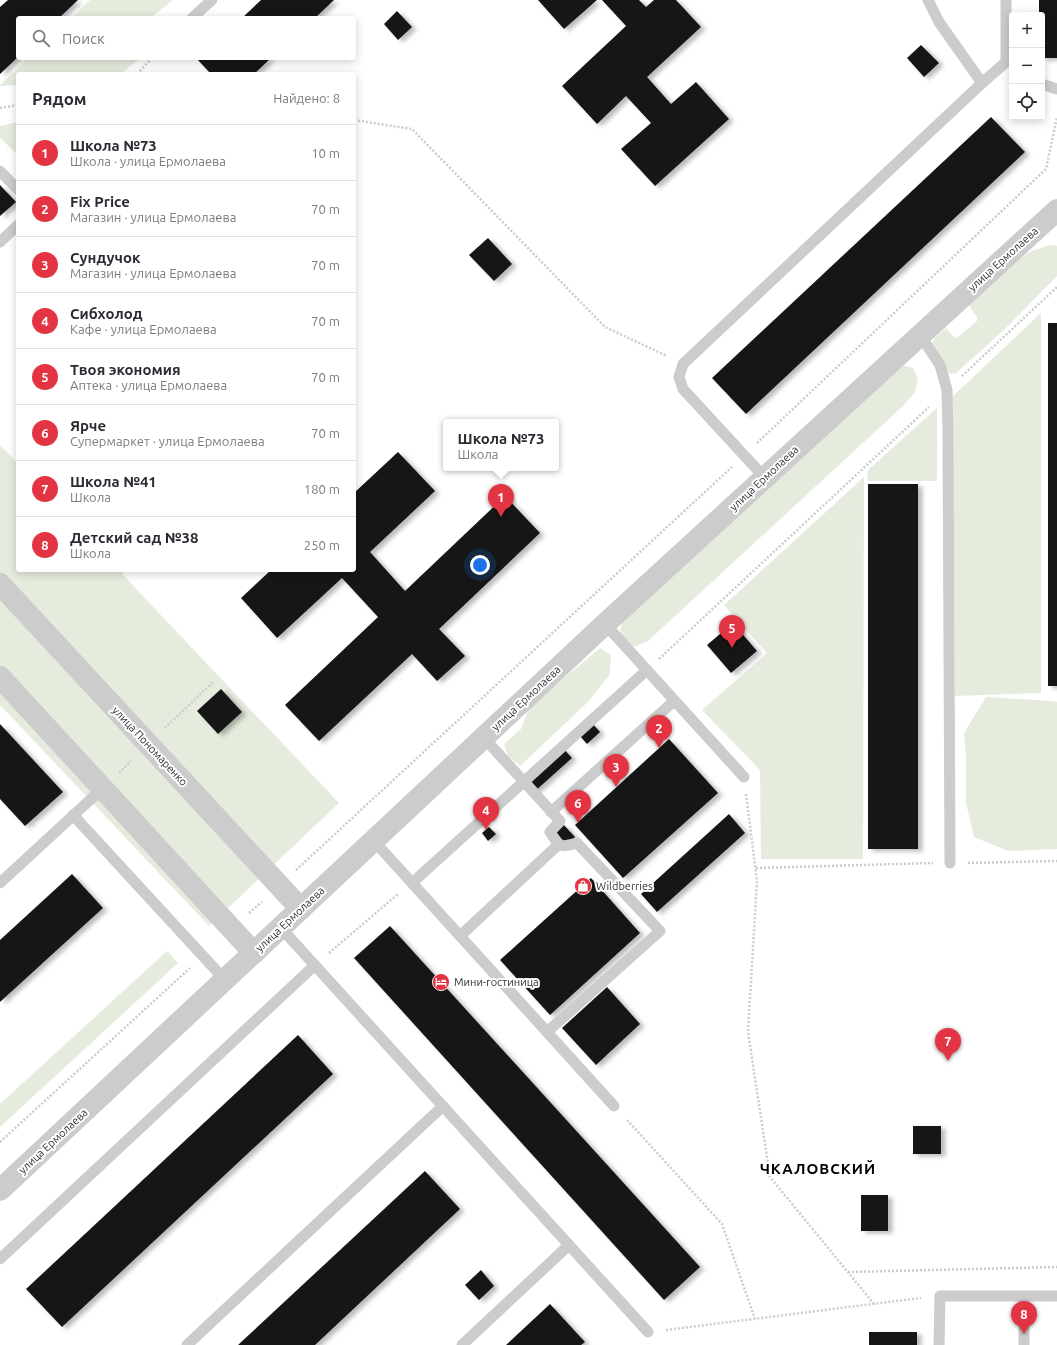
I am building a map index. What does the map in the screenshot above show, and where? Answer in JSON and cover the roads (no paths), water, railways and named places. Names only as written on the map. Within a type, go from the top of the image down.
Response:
[{"type":"street","name":"улица Ермолаева","points":[[0,1190],[605,624],[1057,210]]},
{"type":"street","name":"улица Пономаренко","points":[[0,584],[301,909]]},
{"type":"street","points":[[0,677],[254,953]]},
{"type":"lane","points":[[194,16],[212,0]]},
{"type":"lane","points":[[928,0],[939,22],[982,83]]},
{"type":"lane","points":[[765,478],[683,389],[679,376],[683,364],[982,83],[1009,64],[1006,0]]},
{"type":"lane","points":[[1045,85],[1057,89]]},
{"type":"lane","points":[[0,171],[16,188]]},
{"type":"lane","points":[[0,242],[16,227]]},
{"type":"lane","points":[[920,335],[940,365],[947,390],[950,863]]},
{"type":"lane","points":[[605,624],[744,777]]},
{"type":"lane","points":[[412,883],[647,670]]},
{"type":"lane","points":[[551,812],[674,701]]},
{"type":"lane","points":[[484,738],[560,821],[550,832],[559,844],[564,846],[577,843],[660,930],[547,1032]]},
{"type":"lane","points":[[0,883],[102,788]]},
{"type":"lane","points":[[73,815],[225,980]]},
{"type":"lane","points":[[374,841],[614,1106]]},
{"type":"lane","points":[[460,936],[559,844]]},
{"type":"lane","points":[[281,928],[648,1332]]},
{"type":"lane","points":[[0,1259],[315,965]]},
{"type":"lane","points":[[187,1345],[443,1106]]},
{"type":"lane","points":[[462,1345],[569,1245]]},
{"type":"lane","points":[[939,1345],[940,1296],[1057,1296]]},
{"type":"lane","points":[[1024,1296],[1024,1345]]},
{"type":"place","name":"Школа №73","points":[[501,517]]},
{"type":"place","name":"Твоя экономия","points":[[732,648]]},
{"type":"place","name":"Fix Price","points":[[659,748]]},
{"type":"place","name":"Сундучок","points":[[616,787]]},
{"type":"place","name":"Ярче","points":[[578,823]]},
{"type":"place","name":"Сибхолод","points":[[486,830]]},
{"type":"place","name":"Wildberries","points":[[583,886]]},
{"type":"place","name":"Мини-гостиница","points":[[441,982]]},
{"type":"place","name":"Школа №41","points":[[948,1061]]},
{"type":"place","name":"Детский сад №38","points":[[1024,1334]]},
{"type":"district","name":"ЧКАЛОВСКИЙ","points":[[818,1168]]}]
